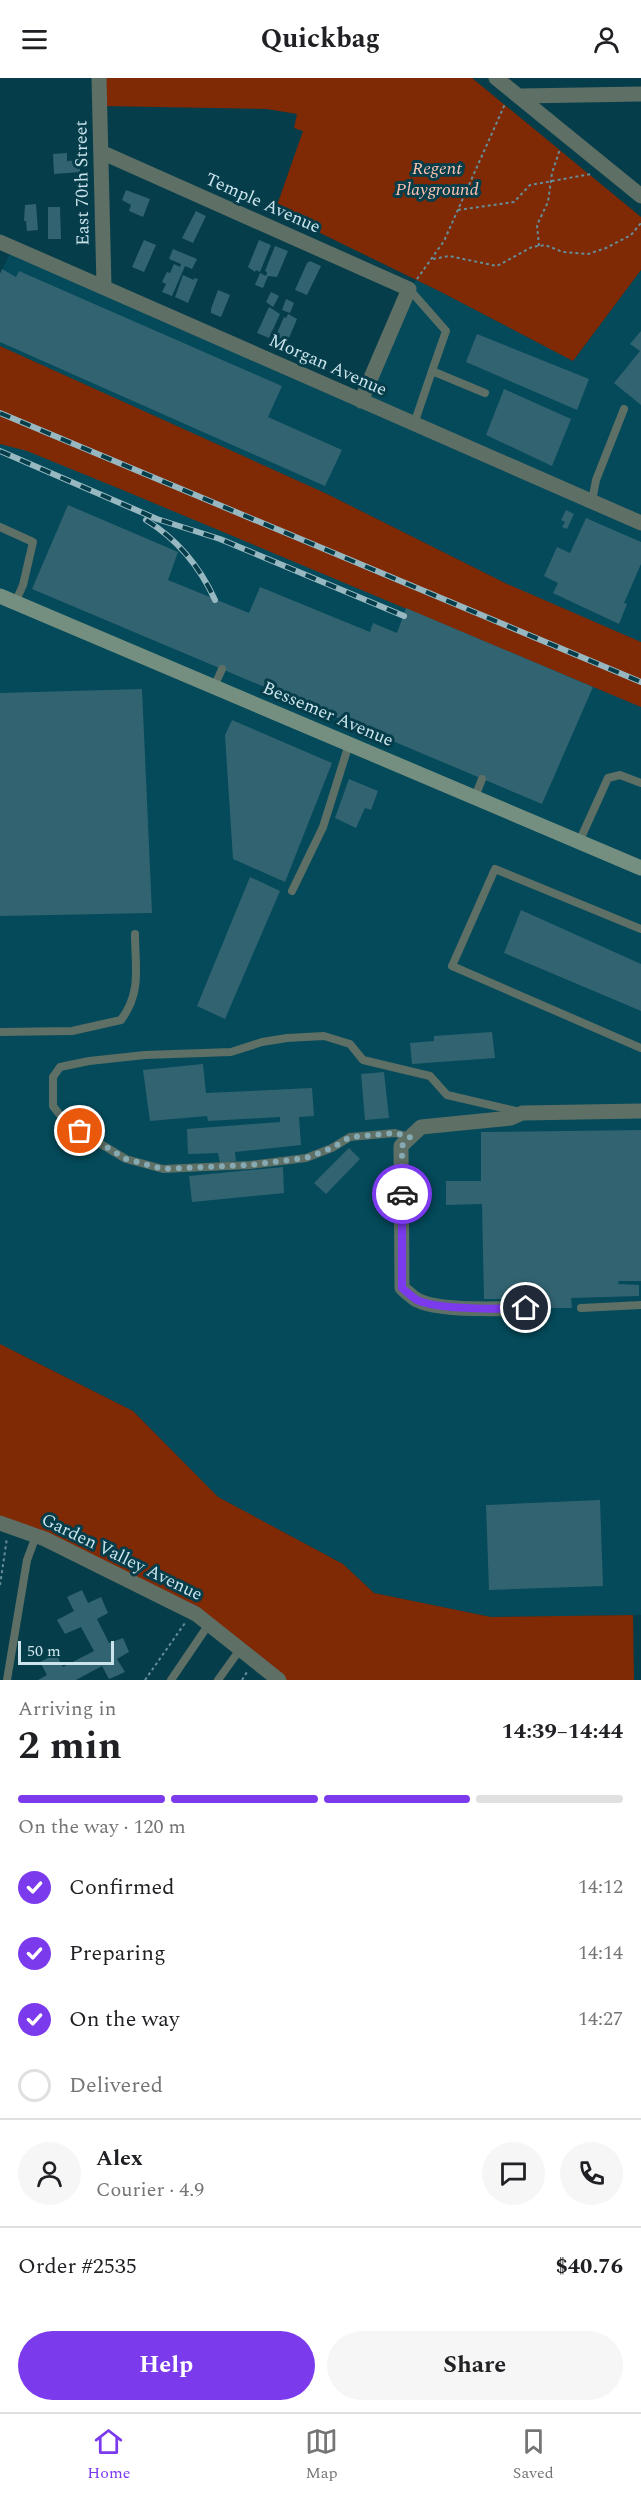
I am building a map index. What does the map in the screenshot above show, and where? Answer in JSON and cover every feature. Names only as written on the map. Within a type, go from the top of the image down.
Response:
[{"type":"street","name":"East 70th Street","points":[[99,78],[104,286]]},
{"type":"street","points":[[496,78],[641,195]]},
{"type":"street","points":[[521,96],[641,94]]},
{"type":"street","name":"Temple Avenue","points":[[101,152],[413,284]]},
{"type":"street","name":"Morgan Avenue","points":[[0,242],[641,523]]},
{"type":"street","points":[[361,401],[413,284]]},
{"type":"street","name":"Bessemer Avenue","points":[[0,596],[641,868]]},
{"type":"street","points":[[526,1308],[486,1310],[419,1301],[402,1288],[402,1146],[421,1126],[517,1115],[641,1112]]},
{"type":"street","name":"Garden Valley Avenue","points":[[0,1523],[36,1536],[133,1581],[196,1614],[279,1680]]},
{"type":"lane","points":[[413,284],[446,331],[414,424]]},
{"type":"lane","points":[[432,371],[485,393]]},
{"type":"lane","points":[[592,501],[596,480],[624,409]]},
{"type":"lane","points":[[0,527],[33,542],[23,585],[15,603]]},
{"type":"lane","points":[[214,687],[222,669]]},
{"type":"lane","points":[[292,891],[323,828],[349,744]]},
{"type":"lane","points":[[579,842],[608,778],[620,775],[641,783]]},
{"type":"lane","points":[[475,797],[482,779]]},
{"type":"lane","points":[[641,929],[495,869],[452,966],[641,1048]]},
{"type":"lane","points":[[0,1032],[72,1031],[121,1020],[131,1007],[136,994],[135,934]]},
{"type":"lane","points":[[410,1137],[395,1133],[350,1137],[332,1148],[306,1158],[250,1165],[163,1169],[126,1159],[67,1124],[53,1106],[53,1077],[60,1067],[89,1061],[145,1055],[231,1052],[279,1039],[324,1036],[350,1044],[363,1060],[430,1076],[447,1095],[517,1115]]},
{"type":"lane","points":[[581,1308],[641,1305]]},
{"type":"lane","points":[[7,1680],[27,1560],[36,1536]]},
{"type":"lane","points":[[171,1680],[209,1624]]},
{"type":"lane","points":[[218,1680],[241,1648]]},
{"type":"path","points":[[413,284],[444,241],[505,104]]},
{"type":"path","points":[[539,246],[537,225],[548,202],[551,180],[560,149]]},
{"type":"path","points":[[457,210],[514,202],[530,186],[551,180],[591,174]]},
{"type":"path","points":[[433,259],[450,256],[497,266],[532,247],[545,245],[563,252],[588,254],[631,235],[641,223]]},
{"type":"path","points":[[0,1585],[7,1538]]},
{"type":"path","points":[[145,1680],[185,1623]]},
{"type":"path","points":[[242,1680],[249,1669]]},
{"type":"shaded area","points":[[13,247],[361,401],[409,289],[417,279],[573,361],[641,270],[641,1615],[491,1617],[374,1593],[343,1564],[218,1497],[133,1411],[0,1344],[0,274]]},
{"type":"green space","name":"Regent Playground","points":[[99,78],[472,78],[641,217],[641,270],[573,361],[441,292],[275,211],[303,131],[294,128],[297,114],[267,109],[100,106]]},
{"type":"green space","points":[[0,346],[325,493],[505,583],[641,642],[641,707],[125,491],[27,451],[0,444]]},
{"type":"green space","points":[[0,1344],[133,1411],[218,1497],[343,1564],[374,1593],[491,1617],[633,1615],[634,1680],[279,1680],[196,1614],[0,1523]]},
{"type":"building","points":[[67,153],[67,161],[80,160],[80,172],[54,174],[53,154]]},
{"type":"building","points":[[126,190],[150,199],[143,217],[129,211],[131,205],[122,200]]},
{"type":"building","points":[[36,204],[38,230],[27,231],[26,221],[24,221],[25,205]]},
{"type":"building","points":[[48,207],[60,207],[61,239],[48,239]]},
{"type":"building","points":[[196,211],[206,216],[193,243],[182,238]]},
{"type":"building","points":[[144,240],[156,245],[144,272],[132,267]]},
{"type":"building","points":[[259,240],[271,245],[260,272],[256,270],[255,272],[248,267]]},
{"type":"building","points":[[275,246],[288,251],[277,277],[268,276],[263,288],[255,285],[260,273],[266,276],[265,271]]},
{"type":"building","points":[[173,249],[197,259],[192,269],[185,266],[172,296],[162,292],[166,284],[162,282],[174,264],[180,267],[181,264],[169,259]]},
{"type":"building","points":[[310,261],[321,266],[307,295],[295,290]]},
{"type":"building","points":[[2,269],[16,277],[19,271],[282,386],[268,417],[342,450],[325,486],[0,342],[0,274]]},
{"type":"building","points":[[183,275],[194,280],[194,278],[198,279],[188,303],[175,297]]},
{"type":"building","points":[[218,290],[230,295],[221,317],[211,313]]},
{"type":"building","points":[[271,292],[279,296],[273,307],[266,302]]},
{"type":"building","points":[[286,299],[294,303],[290,313],[282,310]]},
{"type":"building","points":[[269,307],[280,314],[269,338],[257,333]]},
{"type":"building","points":[[288,314],[297,319],[286,345],[274,340],[284,317],[286,318]]},
{"type":"building","points":[[641,331],[641,405],[614,383],[640,351],[630,344]]},
{"type":"building","points":[[477,334],[589,379],[577,410],[466,362]]},
{"type":"building","points":[[504,389],[571,419],[552,466],[486,435]]},
{"type":"building","points":[[68,505],[178,552],[168,580],[249,613],[260,587],[370,632],[373,623],[397,633],[406,608],[593,687],[542,804],[32,589]]},
{"type":"building","points":[[566,510],[574,514],[567,529],[562,527],[565,522],[561,520]]},
{"type":"building","points":[[586,518],[641,542],[641,564],[624,603],[627,604],[619,624],[553,593],[558,583],[544,576],[557,547],[570,553]]},
{"type":"building","points":[[142,689],[152,913],[0,916],[0,693]]},
{"type":"building","points":[[232,720],[332,763],[285,882],[233,859],[225,735]]},
{"type":"building","points":[[349,779],[378,791],[371,810],[365,808],[356,828],[335,818]]},
{"type":"building","points":[[250,877],[280,891],[225,1019],[197,1006]]},
{"type":"building","points":[[521,910],[641,964],[641,1011],[504,953]]},
{"type":"building","points":[[492,1032],[495,1058],[412,1064],[410,1043],[434,1041],[434,1036]]},
{"type":"building","points":[[203,1064],[206,1093],[312,1088],[314,1116],[299,1117],[301,1145],[235,1152],[236,1161],[220,1163],[218,1153],[188,1154],[187,1129],[280,1122],[280,1117],[208,1121],[207,1116],[150,1121],[143,1070]]},
{"type":"building","points":[[384,1072],[389,1118],[365,1120],[361,1074]]},
{"type":"building","points":[[641,1130],[641,1281],[619,1281],[618,1284],[639,1285],[639,1296],[571,1298],[572,1308],[541,1308],[522,1299],[484,1299],[482,1204],[446,1205],[446,1181],[481,1181],[481,1132]]},
{"type":"building","points":[[349,1148],[360,1159],[326,1194],[314,1183]]},
{"type":"building","points":[[283,1167],[284,1193],[192,1202],[189,1176]]},
{"type":"building","points":[[600,1500],[603,1586],[489,1590],[486,1505]]},
{"type":"building","points":[[82,1590],[88,1603],[101,1597],[108,1613],[97,1619],[109,1643],[123,1638],[129,1652],[117,1659],[125,1672],[109,1679],[102,1666],[76,1680],[38,1680],[47,1675],[40,1662],[56,1654],[63,1667],[94,1651],[81,1627],[65,1634],[57,1620],[74,1611],[67,1597]]},
{"type":"railway","points":[[0,413],[641,682]]},
{"type":"railway","points":[[0,451],[157,519],[220,539],[404,616]]},
{"type":"railway","points":[[146,520],[178,545],[195,565],[215,600]]},
{"type":"way so far","points":[[80,1131],[126,1159],[163,1169],[250,1165],[306,1158],[332,1148],[350,1137],[395,1133],[410,1137],[402,1146],[402,1194]]},
{"type":"route","points":[[402,1194],[402,1288],[419,1301],[486,1310],[526,1308]]}]
